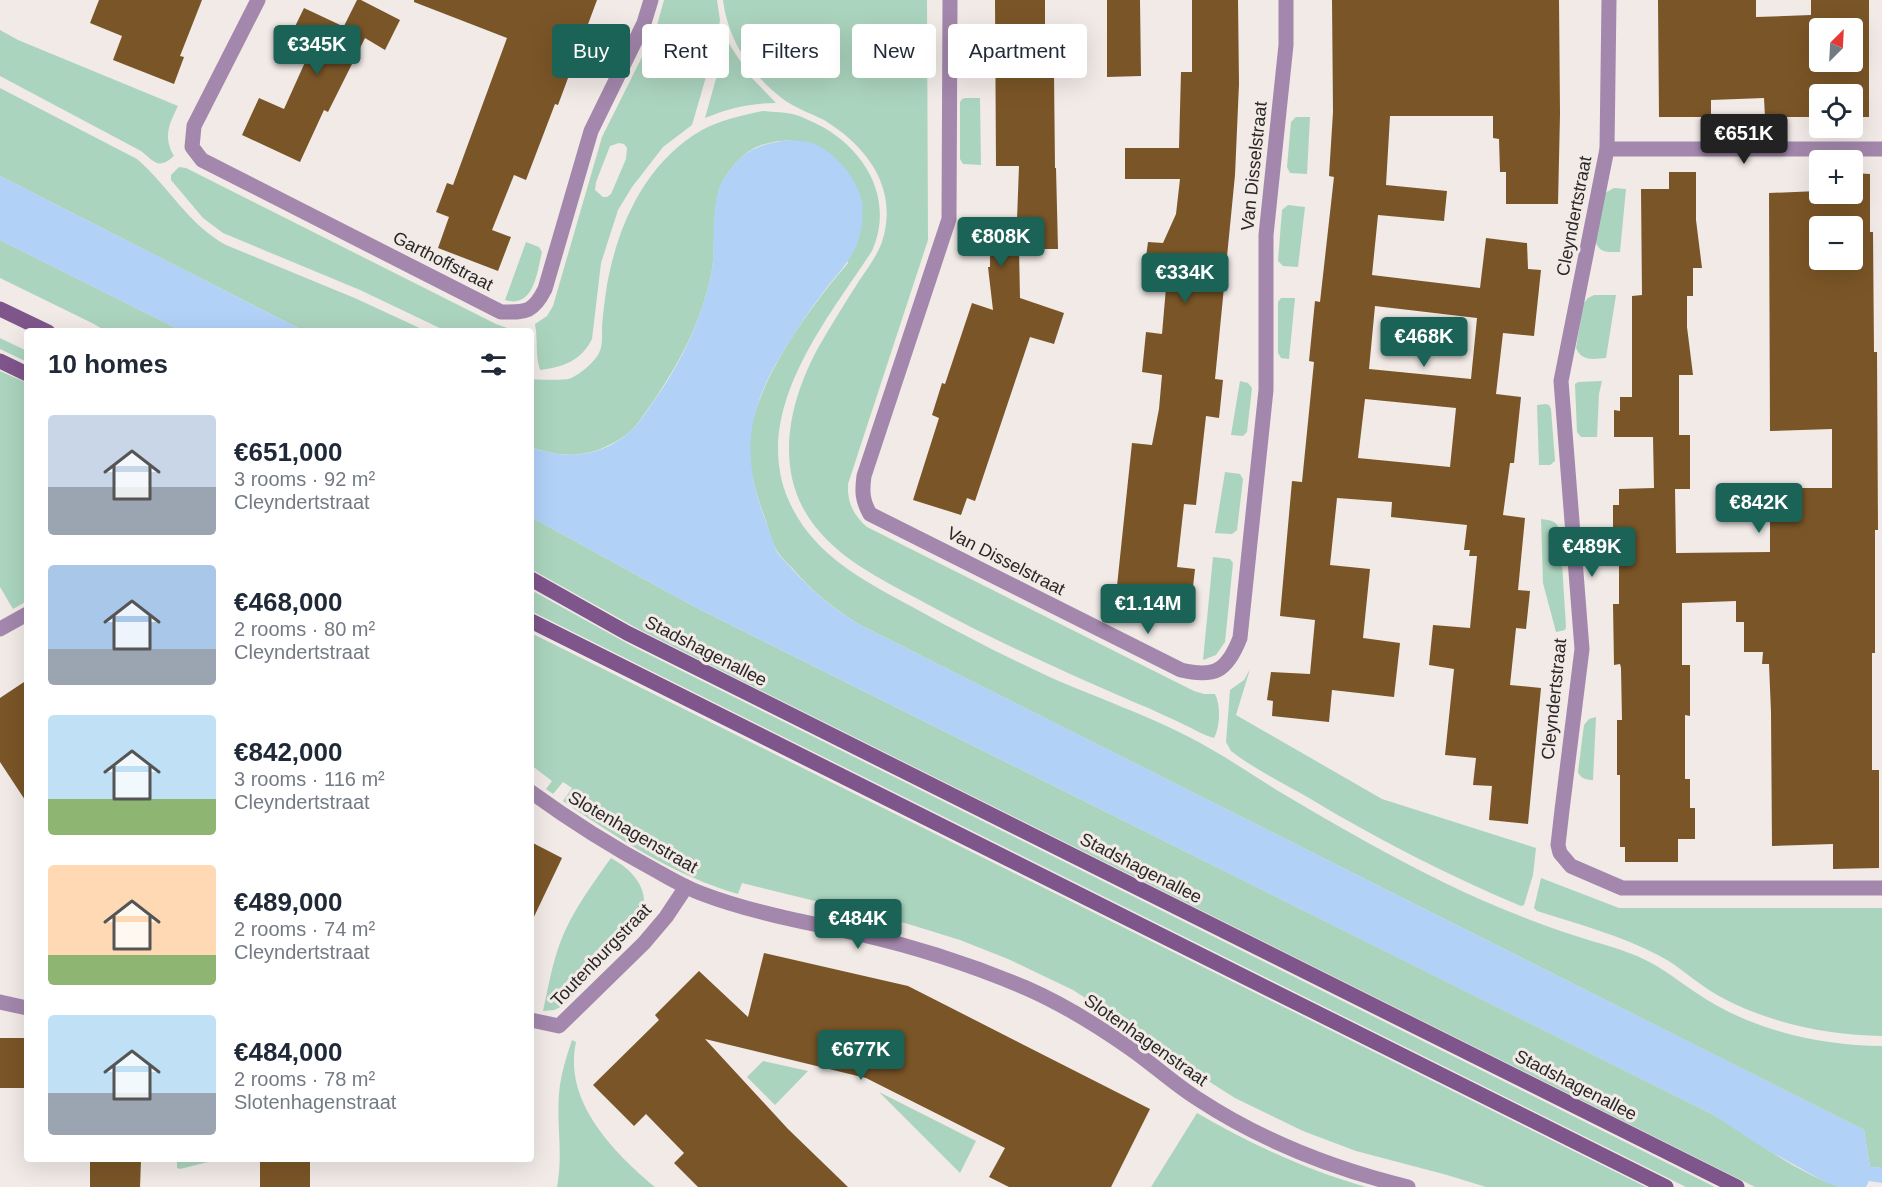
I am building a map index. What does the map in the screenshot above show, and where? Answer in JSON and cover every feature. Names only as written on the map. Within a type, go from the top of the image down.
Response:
[{"type":"main road","points":[[0,309],[40,328]]},
{"type":"main road","points":[[0,362],[24,373]]},
{"type":"main road","name":"Stadshagenallee","points":[[534,581],[627,633],[1737,1187]]},
{"type":"main road","points":[[534,622],[1666,1187]]},
{"type":"street","name":"Garthoffstraat","points":[[258,0],[194,126],[192,147],[202,160],[501,312],[525,312],[539,301],[545,289],[591,131],[644,23],[651,0]]},
{"type":"street","name":"Van Disselstraat","points":[[950,0],[949,219],[864,476],[862,492],[864,503],[870,514],[1181,670],[1195,674],[1214,673],[1224,667],[1234,654],[1240,639],[1266,390],[1266,235],[1286,45],[1286,0]]},
{"type":"street","name":"Cleyndertstraat","points":[[1609,0],[1607,149],[1561,381],[1582,649],[1558,845],[1560,853],[1570,866],[1622,888],[1882,888]]},
{"type":"street","name":"Cleyndertstraat","points":[[1607,149],[1882,149]]},
{"type":"street","points":[[0,629],[24,616]]},
{"type":"street","name":"Slotenhagenstraat","points":[[534,794],[591,834],[686,887],[703,894],[791,919],[862,934],[942,956],[1028,989],[1065,1007],[1122,1043],[1197,1099],[1234,1121],[1309,1156],[1344,1169],[1408,1187]]},
{"type":"street","name":"Toutenburgstraat","points":[[534,1021],[559,1026],[644,943],[666,917],[686,887]]},
{"type":"street","points":[[0,1002],[24,1007]]},
{"type":"green space","points":[[664,0],[717,0],[719,24],[657,24]]},
{"type":"green space","points":[[723,0],[927,0],[927,24],[852,24],[852,78],[927,78],[928,240],[848,484],[850,502],[858,518],[867,527],[1194,691],[1215,694],[1219,716],[1214,738],[1030,656],[927,604],[858,565],[827,540],[814,525],[803,508],[790,468],[789,448],[795,406],[818,348],[880,247],[886,223],[886,204],[883,187],[876,171],[854,143],[824,120],[783,99],[760,78],[840,78],[840,24],[741,24],[741,52],[726,15]]},
{"type":"green space","points":[[0,30],[18,40],[178,106],[168,131],[169,143],[174,156],[164,163],[157,163],[141,151],[0,76]]},
{"type":"green space","points":[[729,44],[741,62],[741,78],[752,78],[776,103],[740,107],[705,118],[716,78],[729,78]]},
{"type":"green space","points":[[642,57],[642,78],[706,78],[692,125],[663,147],[632,187],[618,210],[601,263],[592,339],[588,347],[570,362],[540,370],[535,324],[547,316],[553,306],[602,137]],"holes":[[[619,143],[624,144],[627,148],[626,159],[611,194],[603,197],[595,190],[596,182],[610,146]]]},
{"type":"green space","points":[[0,88],[137,159],[201,227],[226,245],[357,299],[420,328],[298,328],[0,176]]},
{"type":"green space","points":[[965,98],[980,98],[981,165],[963,164],[960,159],[960,102]]},
{"type":"green space","points":[[763,111],[784,113],[799,116],[817,124],[834,134],[862,161],[877,194],[880,213],[878,232],[872,251],[815,337],[799,368],[786,400],[779,433],[779,466],[788,499],[812,537],[827,552],[861,578],[952,628],[1054,679],[1138,713],[1187,736],[1344,829],[1461,891],[1545,925],[1637,956],[1657,966],[1714,1004],[1754,1023],[1795,1036],[1817,1040],[1882,1046],[1882,1168],[1870,1167],[1864,1130],[862,626],[816,593],[777,551],[754,484],[750,465],[749,446],[752,423],[771,374],[801,325],[848,263],[791,140],[754,148],[739,160],[723,181],[716,201],[713,264],[701,310],[680,358],[637,424],[626,435],[592,452],[568,455],[534,448],[534,379],[572,378],[597,357],[602,343],[602,321],[612,262],[627,218],[650,177],[682,143],[709,126]]},
{"type":"green space","points":[[1296,117],[1310,117],[1307,174],[1290,173],[1287,167],[1291,122]]},
{"type":"green space","points":[[179,167],[186,168],[507,328],[440,328],[360,290],[223,233],[203,218],[171,180],[171,175]]},
{"type":"green space","points":[[1614,188],[1626,189],[1620,252],[1608,252],[1599,248],[1595,241],[1605,193]]},
{"type":"green space","points":[[1288,205],[1305,207],[1298,267],[1283,266],[1278,261],[1282,210]]},
{"type":"green space","points":[[0,240],[176,328],[101,328],[0,278]]},
{"type":"green space","points":[[526,242],[539,247],[542,252],[536,278],[528,294],[522,299],[505,300]]},
{"type":"green space","points":[[1594,295],[1616,295],[1606,358],[1585,358],[1576,348],[1583,304]]},
{"type":"green space","points":[[1281,298],[1295,298],[1289,359],[1281,358],[1278,353],[1278,302]]},
{"type":"green space","points":[[0,338],[24,350],[24,361],[0,349]]},
{"type":"green space","points":[[0,371],[24,382],[24,603],[13,609],[0,587]]},
{"type":"green space","points":[[1240,381],[1248,383],[1252,388],[1247,432],[1243,436],[1231,435]]},
{"type":"green space","points":[[1602,381],[1599,394],[1597,437],[1581,437],[1577,432],[1575,384]]},
{"type":"green space","points":[[1546,404],[1551,409],[1555,461],[1550,465],[1539,465],[1537,405]]},
{"type":"green space","points":[[1225,472],[1240,474],[1243,479],[1237,530],[1232,534],[1215,533]]},
{"type":"green space","points":[[534,519],[695,607],[1712,1114],[1790,1163],[1840,1187],[1755,1187],[640,630],[534,571]]},
{"type":"green space","points":[[1541,519],[1553,522],[1560,531],[1566,627],[1565,630],[1556,632],[1543,583]]},
{"type":"green space","points":[[1213,557],[1230,559],[1233,563],[1225,642],[1216,655],[1203,660]]},
{"type":"green space","points":[[534,592],[632,646],[1715,1187],[1686,1187],[534,612]]},
{"type":"green space","points":[[534,634],[1646,1187],[1486,1187],[1356,1151],[1303,1131],[1235,1098],[1073,990],[1008,959],[960,940],[905,923],[742,883],[738,894],[715,886],[647,855],[604,829],[563,801],[572,788],[563,782],[553,794],[546,789],[552,781],[534,767]]},
{"type":"green space","points":[[1250,669],[1236,715],[1382,799],[1536,848],[1533,875],[1524,905],[1521,906],[1466,882],[1386,842],[1259,770],[1231,751],[1226,742],[1230,690],[1244,680]]},
{"type":"green space","points":[[1596,717],[1593,780],[1590,780],[1582,777],[1578,772],[1584,725],[1589,719]]},
{"type":"green space","points":[[611,858],[622,865],[638,881],[644,900],[640,922],[633,934],[563,1006],[543,1011],[555,960],[565,931],[583,899]]},
{"type":"green space","points":[[1541,878],[1619,908],[1882,908],[1882,1036],[1819,1030],[1757,1014],[1711,991],[1666,959],[1644,948],[1598,930],[1537,911],[1534,908]]},
{"type":"green space","points":[[572,1040],[576,1042],[574,1064],[577,1085],[584,1105],[608,1141],[655,1187],[557,1187],[560,1162],[558,1110],[560,1085]]},
{"type":"green space","points":[[763,1061],[808,1071],[775,1105],[747,1077]]},
{"type":"green space","points":[[879,1092],[976,1141],[960,1173]]},
{"type":"green space","points":[[1197,1113],[1279,1155],[1322,1173],[1366,1187],[1151,1187]]},
{"type":"green space","points":[[177,1162],[208,1162],[180,1169],[177,1168]]},
{"type":"water","points":[[791,140],[809,142],[825,150],[839,162],[855,184],[863,209],[860,236],[852,254],[803,321],[768,378],[754,418],[751,438],[753,478],[777,552],[808,586],[862,626],[1864,1130],[1870,1167],[1882,1168],[1882,1183],[1869,1181],[1866,1187],[1840,1187],[1827,1183],[1762,1147],[1712,1114],[695,607],[534,519],[534,448],[571,455],[585,454],[610,446],[637,425],[677,365],[703,306],[711,275],[716,202],[723,181],[744,155],[769,144]]},
{"type":"water","points":[[0,176],[298,328],[176,328],[0,240]]},
{"type":"building","points":[[99,0],[202,0],[180,56],[184,57],[174,84],[113,60],[122,36],[90,23]]},
{"type":"building","points":[[357,0],[400,20],[385,50],[365,38],[328,112],[324,110],[300,162],[242,135],[259,98],[284,109],[306,60],[284,49],[304,8],[353,31],[344,26]]},
{"type":"building","points":[[414,0],[597,0],[588,24],[552,24],[552,78],[568,78],[558,105],[555,104],[526,180],[514,175],[492,230],[511,237],[498,271],[438,248],[449,217],[436,212],[447,183],[453,185],[507,38],[414,2]]},
{"type":"building","points":[[995,0],[1045,0],[1045,24],[995,24]]},
{"type":"building","points":[[1107,0],[1140,0],[1141,76],[1107,77]]},
{"type":"building","points":[[1192,0],[1238,0],[1239,84],[1235,175],[1215,379],[1223,380],[1219,418],[1206,416],[1196,505],[1184,504],[1177,567],[1195,569],[1191,605],[1162,602],[1163,591],[1117,586],[1132,443],[1152,445],[1159,409],[1162,375],[1142,372],[1146,332],[1162,334],[1167,276],[1144,272],[1148,242],[1163,243],[1176,214],[1180,179],[1125,179],[1125,148],[1179,148],[1181,72],[1192,72]]},
{"type":"building","points":[[1332,0],[1559,0],[1558,204],[1506,204],[1506,172],[1500,172],[1499,139],[1493,138],[1493,116],[1390,116],[1386,185],[1447,191],[1444,221],[1378,215],[1372,275],[1480,288],[1486,238],[1527,243],[1528,269],[1541,270],[1534,336],[1503,333],[1496,394],[1521,397],[1514,463],[1510,463],[1503,515],[1525,518],[1518,590],[1530,591],[1526,629],[1516,628],[1510,685],[1541,688],[1528,824],[1489,820],[1492,786],[1473,785],[1476,758],[1445,755],[1454,669],[1429,665],[1433,625],[1470,628],[1477,556],[1469,556],[1470,550],[1464,550],[1467,525],[1391,517],[1392,502],[1337,498],[1330,565],[1370,569],[1363,638],[1400,643],[1394,697],[1332,690],[1329,722],[1272,716],[1273,701],[1267,700],[1271,672],[1310,674],[1315,620],[1280,616],[1292,481],[1302,482],[1314,362],[1309,361],[1315,301],[1320,302],[1334,177],[1329,176],[1333,112]],"holes":[[[1375,306],[1477,318],[1471,379],[1369,369]],[[1365,399],[1456,408],[1450,467],[1358,458]]]},
{"type":"building","points":[[1658,0],[1756,0],[1756,17],[1811,15],[1811,0],[1869,0],[1869,117],[1863,117],[1863,84],[1809,84],[1809,117],[1765,117],[1764,98],[1711,100],[1711,117],[1659,117]]},
{"type":"building","points":[[995,78],[1054,78],[1058,249],[1019,249],[1020,298],[1064,313],[1054,344],[1030,337],[975,501],[967,498],[961,515],[913,500],[939,418],[932,415],[942,383],[945,384],[972,303],[993,310],[988,267],[990,267],[990,220],[1017,220],[1019,166],[996,166]]},
{"type":"building","points":[[1669,172],[1696,172],[1696,220],[1702,268],[1693,268],[1693,296],[1687,296],[1687,327],[1693,375],[1679,375],[1679,435],[1690,435],[1690,489],[1675,489],[1676,553],[1770,552],[1770,488],[1832,488],[1832,429],[1770,431],[1769,193],[1809,191],[1809,204],[1863,204],[1863,174],[1870,174],[1874,352],[1877,352],[1878,530],[1875,530],[1872,770],[1879,770],[1879,868],[1833,869],[1833,844],[1772,846],[1769,664],[1762,664],[1763,652],[1744,652],[1744,622],[1736,622],[1736,601],[1682,603],[1682,665],[1690,665],[1690,716],[1685,715],[1685,779],[1690,779],[1690,808],[1695,808],[1695,839],[1678,839],[1678,862],[1625,862],[1625,847],[1620,847],[1620,775],[1617,775],[1617,720],[1622,720],[1621,668],[1620,664],[1614,665],[1613,604],[1619,604],[1619,539],[1613,538],[1613,505],[1619,505],[1619,489],[1654,488],[1653,437],[1614,437],[1614,410],[1620,411],[1620,397],[1632,397],[1632,296],[1642,295],[1641,189],[1669,189]]},
{"type":"building","points":[[24,682],[24,798],[0,762],[0,698]]},
{"type":"building","points":[[534,844],[562,858],[534,917]]},
{"type":"building","points":[[764,953],[908,986],[1150,1109],[1111,1187],[1009,1187],[989,1177],[1005,1148],[866,1078],[705,1039],[788,1129],[848,1187],[698,1187],[674,1163],[684,1153],[646,1114],[634,1126],[593,1085],[659,1020],[655,1015],[699,971],[748,1017]]},
{"type":"building","points":[[0,1038],[24,1038],[24,1088],[0,1088]]},
{"type":"building","points":[[90,1162],[141,1162],[140,1187],[90,1187]]},
{"type":"building","points":[[260,1162],[310,1162],[310,1187],[260,1187]]}]
